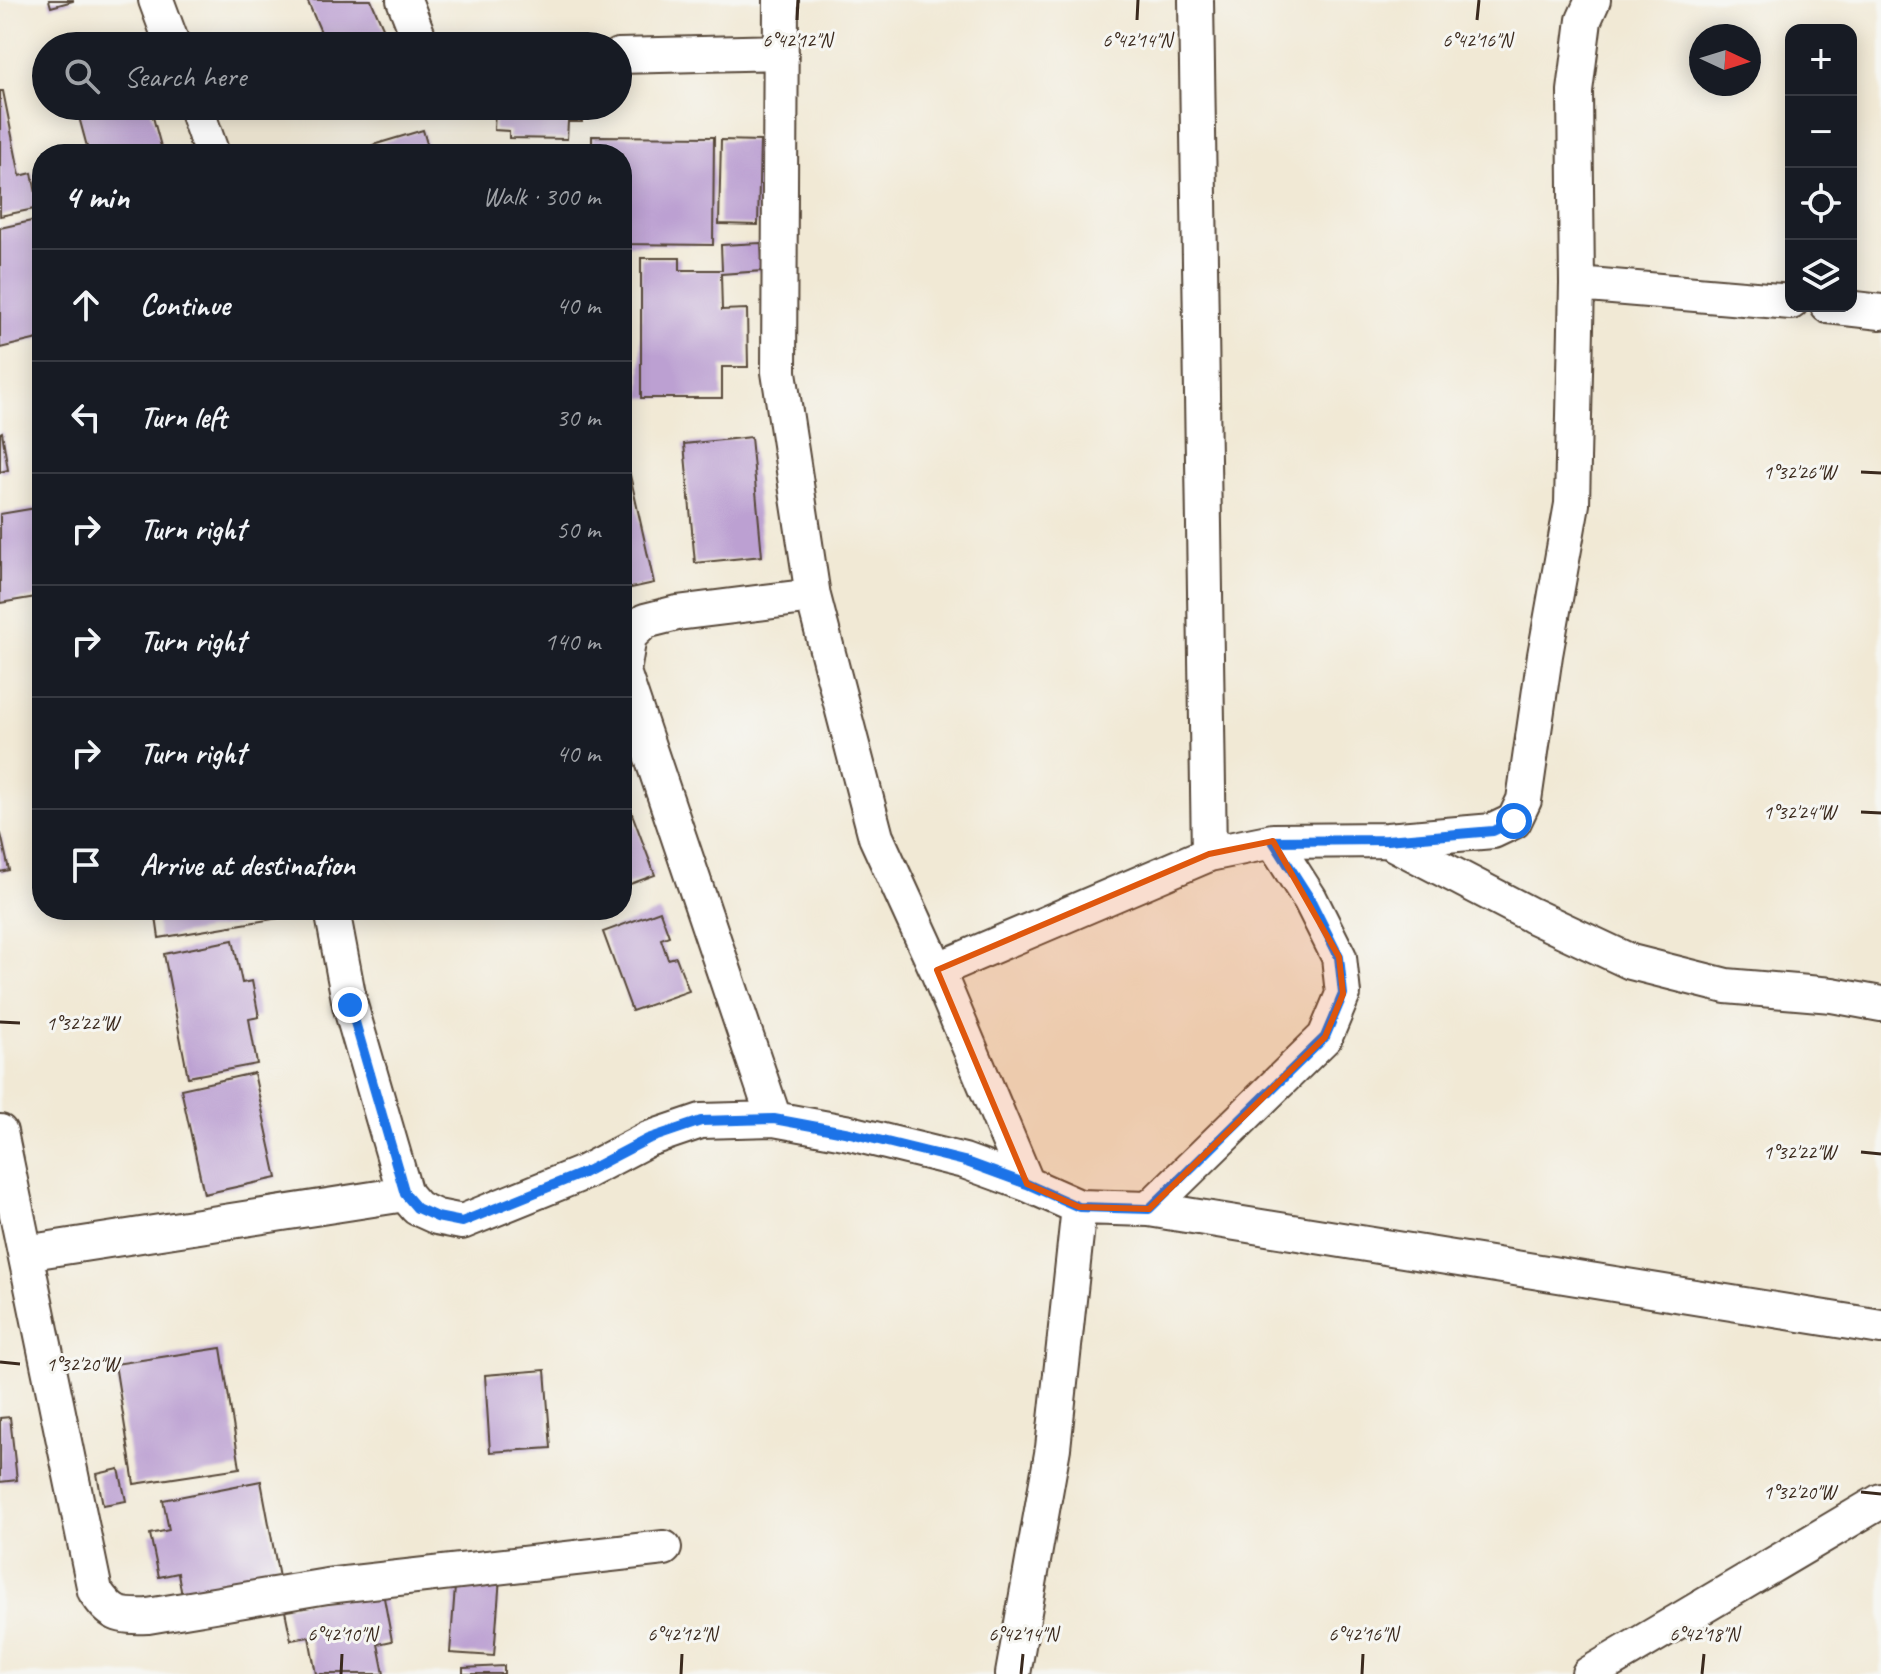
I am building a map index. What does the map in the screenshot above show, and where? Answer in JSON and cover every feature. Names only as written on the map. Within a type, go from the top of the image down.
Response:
[{"type":"street","points":[[156,0],[168,32]]},
{"type":"street","points":[[404,0],[417,32]]},
{"type":"street","points":[[781,0],[779,372],[813,596],[876,837],[937,970],[1027,1184]]},
{"type":"street","points":[[1196,0],[1209,854]]},
{"type":"street","points":[[937,970],[1209,854],[1273,841],[1387,840],[1493,831],[1514,821],[1524,800],[1545,655],[1572,504],[1577,284],[1575,91],[1584,20],[1593,0]]},
{"type":"street","points":[[632,56],[781,52]]},
{"type":"street","points":[[200,120],[208,144]]},
{"type":"street","points":[[1577,284],[1785,301]]},
{"type":"street","points":[[1857,309],[1881,312]]},
{"type":"street","points":[[632,633],[645,621],[677,613],[813,596]]},
{"type":"street","points":[[632,699],[774,1119]]},
{"type":"street","points":[[1387,840],[1531,915],[1631,962],[1726,986],[1832,995],[1881,1004]]},
{"type":"street","points":[[1149,1209],[1325,1037],[1343,994],[1339,957],[1310,899],[1273,841]]},
{"type":"street","points":[[334,920],[350,1005],[405,1194],[417,1208],[437,1217],[462,1222],[583,1173],[648,1139],[701,1121],[774,1119],[850,1133],[964,1161],[1079,1207],[1149,1209],[1881,1327]]},
{"type":"street","points":[[0,1132],[95,1591],[109,1611],[130,1617],[148,1616],[327,1586],[664,1548]]},
{"type":"street","points":[[25,1253],[405,1194]]},
{"type":"street","points":[[1013,1674],[1053,1448],[1079,1207]]},
{"type":"street","points":[[1589,1674],[1881,1501]]},
{"type":"highlighted area","points":[[1273,841],[1339,957],[1343,994],[1325,1037],[1149,1209],[1079,1207],[1027,1184],[937,970],[1209,854]]},
{"type":"building","points":[[49,0],[73,0],[73,1],[51,7]]},
{"type":"building","points":[[307,0],[371,0],[385,32],[321,32]]},
{"type":"building","points":[[0,91],[3,91],[20,176],[32,173],[32,209],[0,216]]},
{"type":"building","points":[[80,120],[154,120],[160,144],[86,144]]},
{"type":"building","points":[[494,120],[582,120],[568,122],[567,139],[509,138],[509,131],[494,130]]},
{"type":"building","points":[[423,130],[427,144],[376,144]]},
{"type":"building","points":[[592,136],[714,137],[713,245],[632,244],[632,144],[592,144]]},
{"type":"building","points":[[721,140],[760,141],[758,225],[719,224]]},
{"type":"building","points":[[32,221],[32,340],[0,348],[0,228]]},
{"type":"building","points":[[761,243],[763,271],[721,274],[722,310],[747,309],[748,367],[722,367],[722,398],[641,398],[641,258],[680,258],[680,270],[722,270],[721,245]]},
{"type":"building","points":[[0,433],[8,470],[0,472]]},
{"type":"building","points":[[751,437],[762,556],[695,563],[684,444]]},
{"type":"building","points":[[632,484],[654,583],[632,588]]},
{"type":"building","points":[[32,509],[32,598],[0,603],[0,514]]},
{"type":"building","points":[[632,814],[655,875],[632,883]]},
{"type":"building","points":[[0,834],[9,870],[0,872]]},
{"type":"building","points":[[660,911],[669,936],[661,939],[668,959],[676,957],[689,991],[632,1011],[603,932]]},
{"type":"building","points":[[156,920],[267,920],[159,938]]},
{"type":"building","points":[[233,940],[242,983],[252,981],[259,1017],[249,1019],[257,1064],[188,1077],[164,954]]},
{"type":"building","points":[[254,1073],[277,1178],[204,1194],[181,1089]]},
{"type":"building","points":[[221,1348],[240,1468],[134,1484],[115,1364]]},
{"type":"building","points":[[545,1370],[551,1448],[490,1452],[485,1375]]},
{"type":"building","points":[[10,1417],[17,1480],[0,1482],[0,1418]]},
{"type":"building","points":[[119,1469],[126,1501],[103,1505],[97,1474]]},
{"type":"building","points":[[261,1481],[280,1583],[183,1602],[178,1573],[159,1577],[150,1534],[169,1530],[163,1500]]},
{"type":"building","points":[[456,1574],[500,1577],[494,1656],[450,1653]]},
{"type":"building","points":[[382,1587],[392,1641],[378,1644],[384,1674],[316,1674],[309,1637],[291,1640],[284,1606]]},
{"type":"building","points":[[504,1666],[504,1674],[463,1674],[463,1668]]},
{"type":"route","points":[[350,1005],[405,1194],[417,1208],[437,1217],[462,1222],[583,1173],[648,1139],[701,1121],[774,1119],[850,1133],[964,1161],[1079,1207],[1149,1209],[1325,1037],[1343,994],[1339,957],[1310,899],[1273,841],[1387,840],[1493,831],[1514,821]]}]
